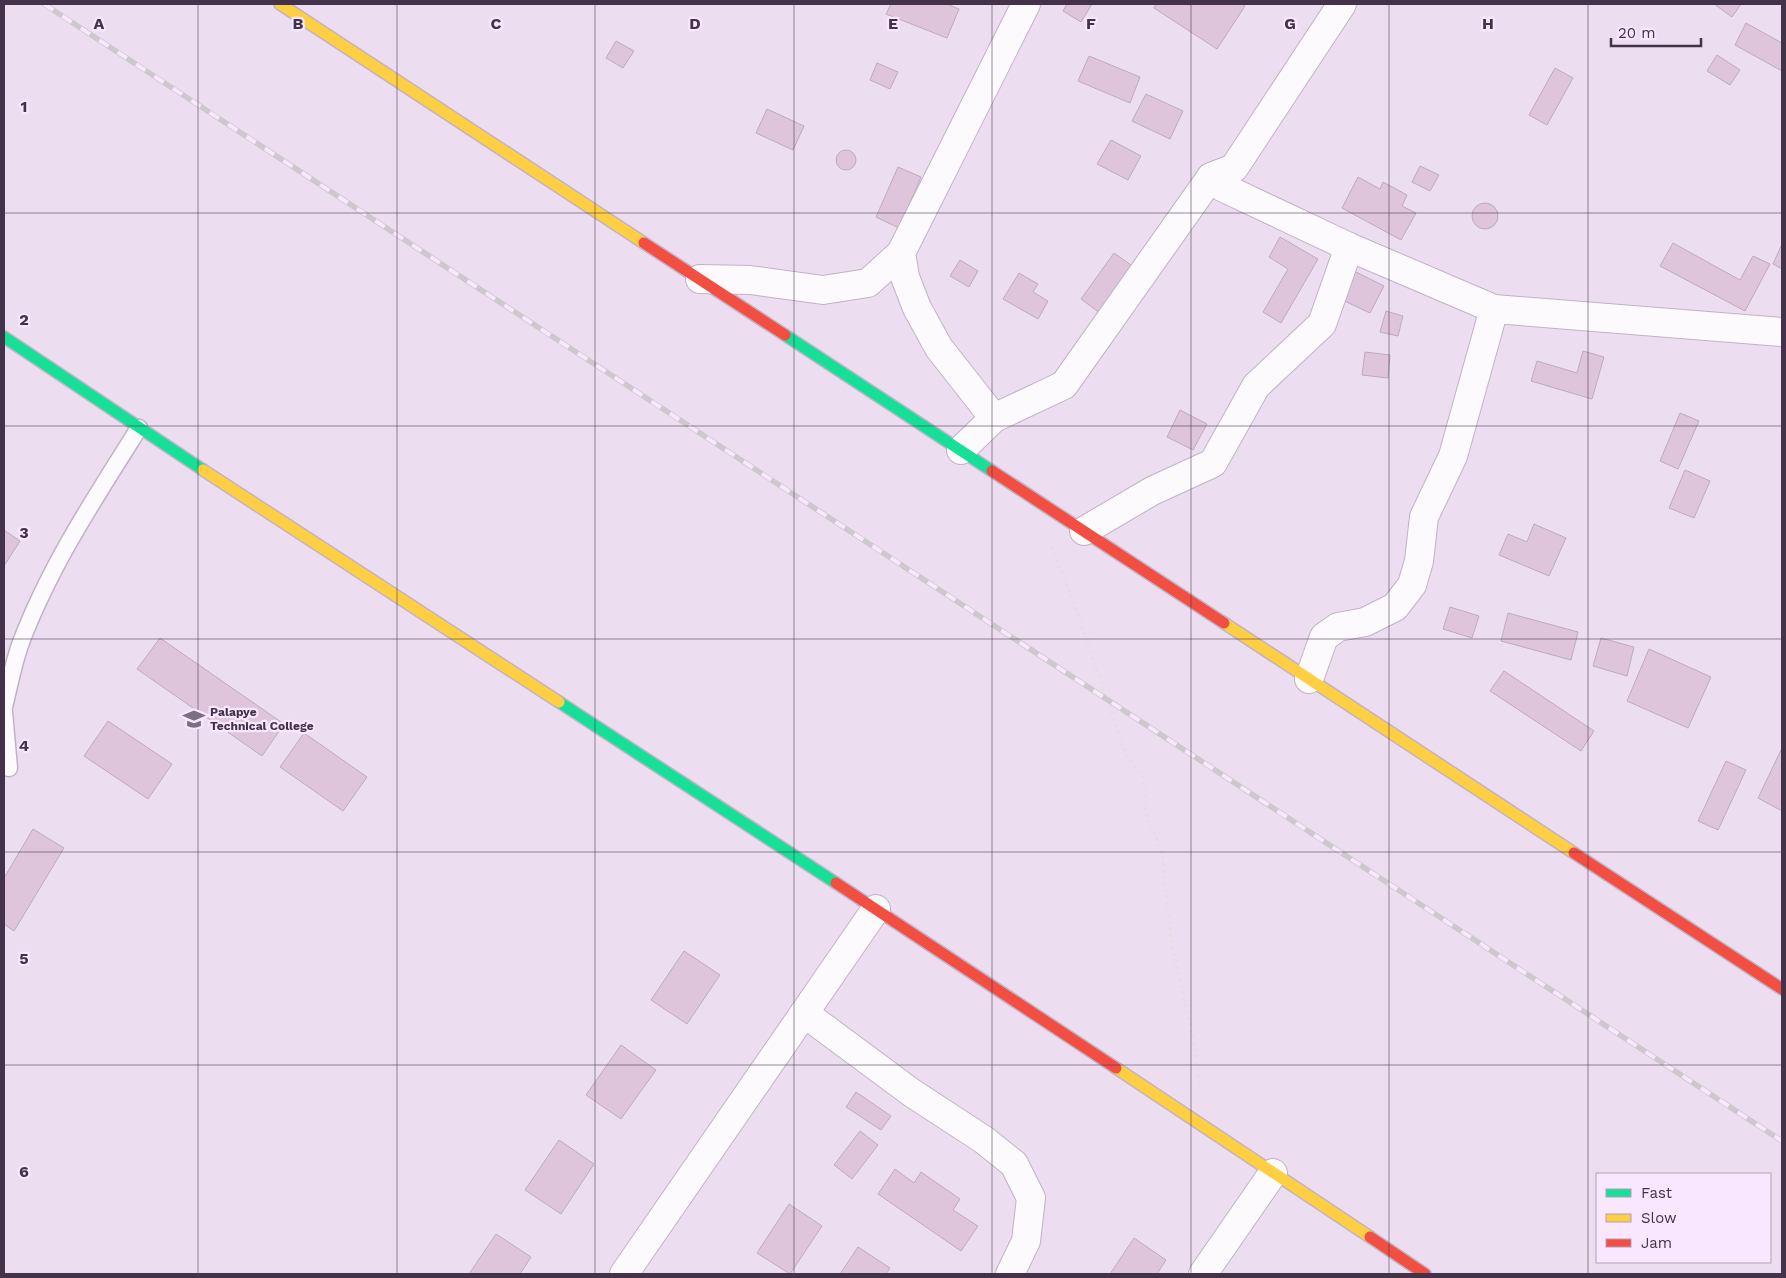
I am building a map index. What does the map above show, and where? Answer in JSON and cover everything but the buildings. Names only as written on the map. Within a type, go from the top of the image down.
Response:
[{"type":"street","points":[[280,4],[1782,989]]},
{"type":"street","points":[[700,279],[750,280],[823,290],[868,284],[901,253],[1026,4]]},
{"type":"street","points":[[961,450],[994,418],[1064,385],[1211,177],[1234,168],[1342,4]]},
{"type":"street","points":[[1211,177],[1222,187],[1349,246],[1494,309],[1782,332]]},
{"type":"street","points":[[1084,531],[1152,491],[1213,463],[1256,386],[1322,324],[1349,246]]},
{"type":"street","points":[[901,253],[905,276],[911,292],[940,348],[994,418]]},
{"type":"street","points":[[1309,679],[1324,637],[1338,627],[1365,622],[1395,607],[1412,585],[1419,561],[1424,517],[1453,456],[1494,309]]},
{"type":"street","points":[[4,337],[139,428],[876,909],[1423,1273]]},
{"type":"street","points":[[624,1274],[876,909]]},
{"type":"street","points":[[804,1013],[912,1093],[984,1140],[1014,1164],[1031,1198],[1026,1241],[1010,1274]]},
{"type":"street","points":[[1203,1274],[1273,1173]]},
{"type":"lane","points":[[4,707],[20,646],[49,577],[82,518],[139,428]]},
{"type":"lane","points":[[4,712],[9,768]]},
{"type":"path","points":[[1050,541],[1078,615],[1125,752],[1144,779],[1145,811],[1162,852],[1171,940],[1194,1042],[1204,1127]]},
{"type":"railway","points":[[44,4],[1782,1141]]},
{"type":"traffic: fast","points":[[785,335],[992,471]]},
{"type":"traffic: fast","points":[[4,337],[203,470]]},
{"type":"traffic: fast","points":[[559,702],[836,883]]},
{"type":"traffic: slow","points":[[280,4],[644,243]]},
{"type":"traffic: slow","points":[[203,470],[559,702]]},
{"type":"traffic: slow","points":[[1224,623],[1574,853]]},
{"type":"traffic: slow","points":[[1116,1068],[1370,1237]]},
{"type":"traffic: jam","points":[[644,243],[785,335]]},
{"type":"traffic: jam","points":[[992,471],[1224,623]]},
{"type":"traffic: jam","points":[[1574,853],[1782,989]]},
{"type":"traffic: jam","points":[[836,883],[1116,1068]]},
{"type":"traffic: jam","points":[[1370,1237],[1425,1274]]},
{"type":"place","name":"Palapye Technical College","points":[[194,719]]}]
